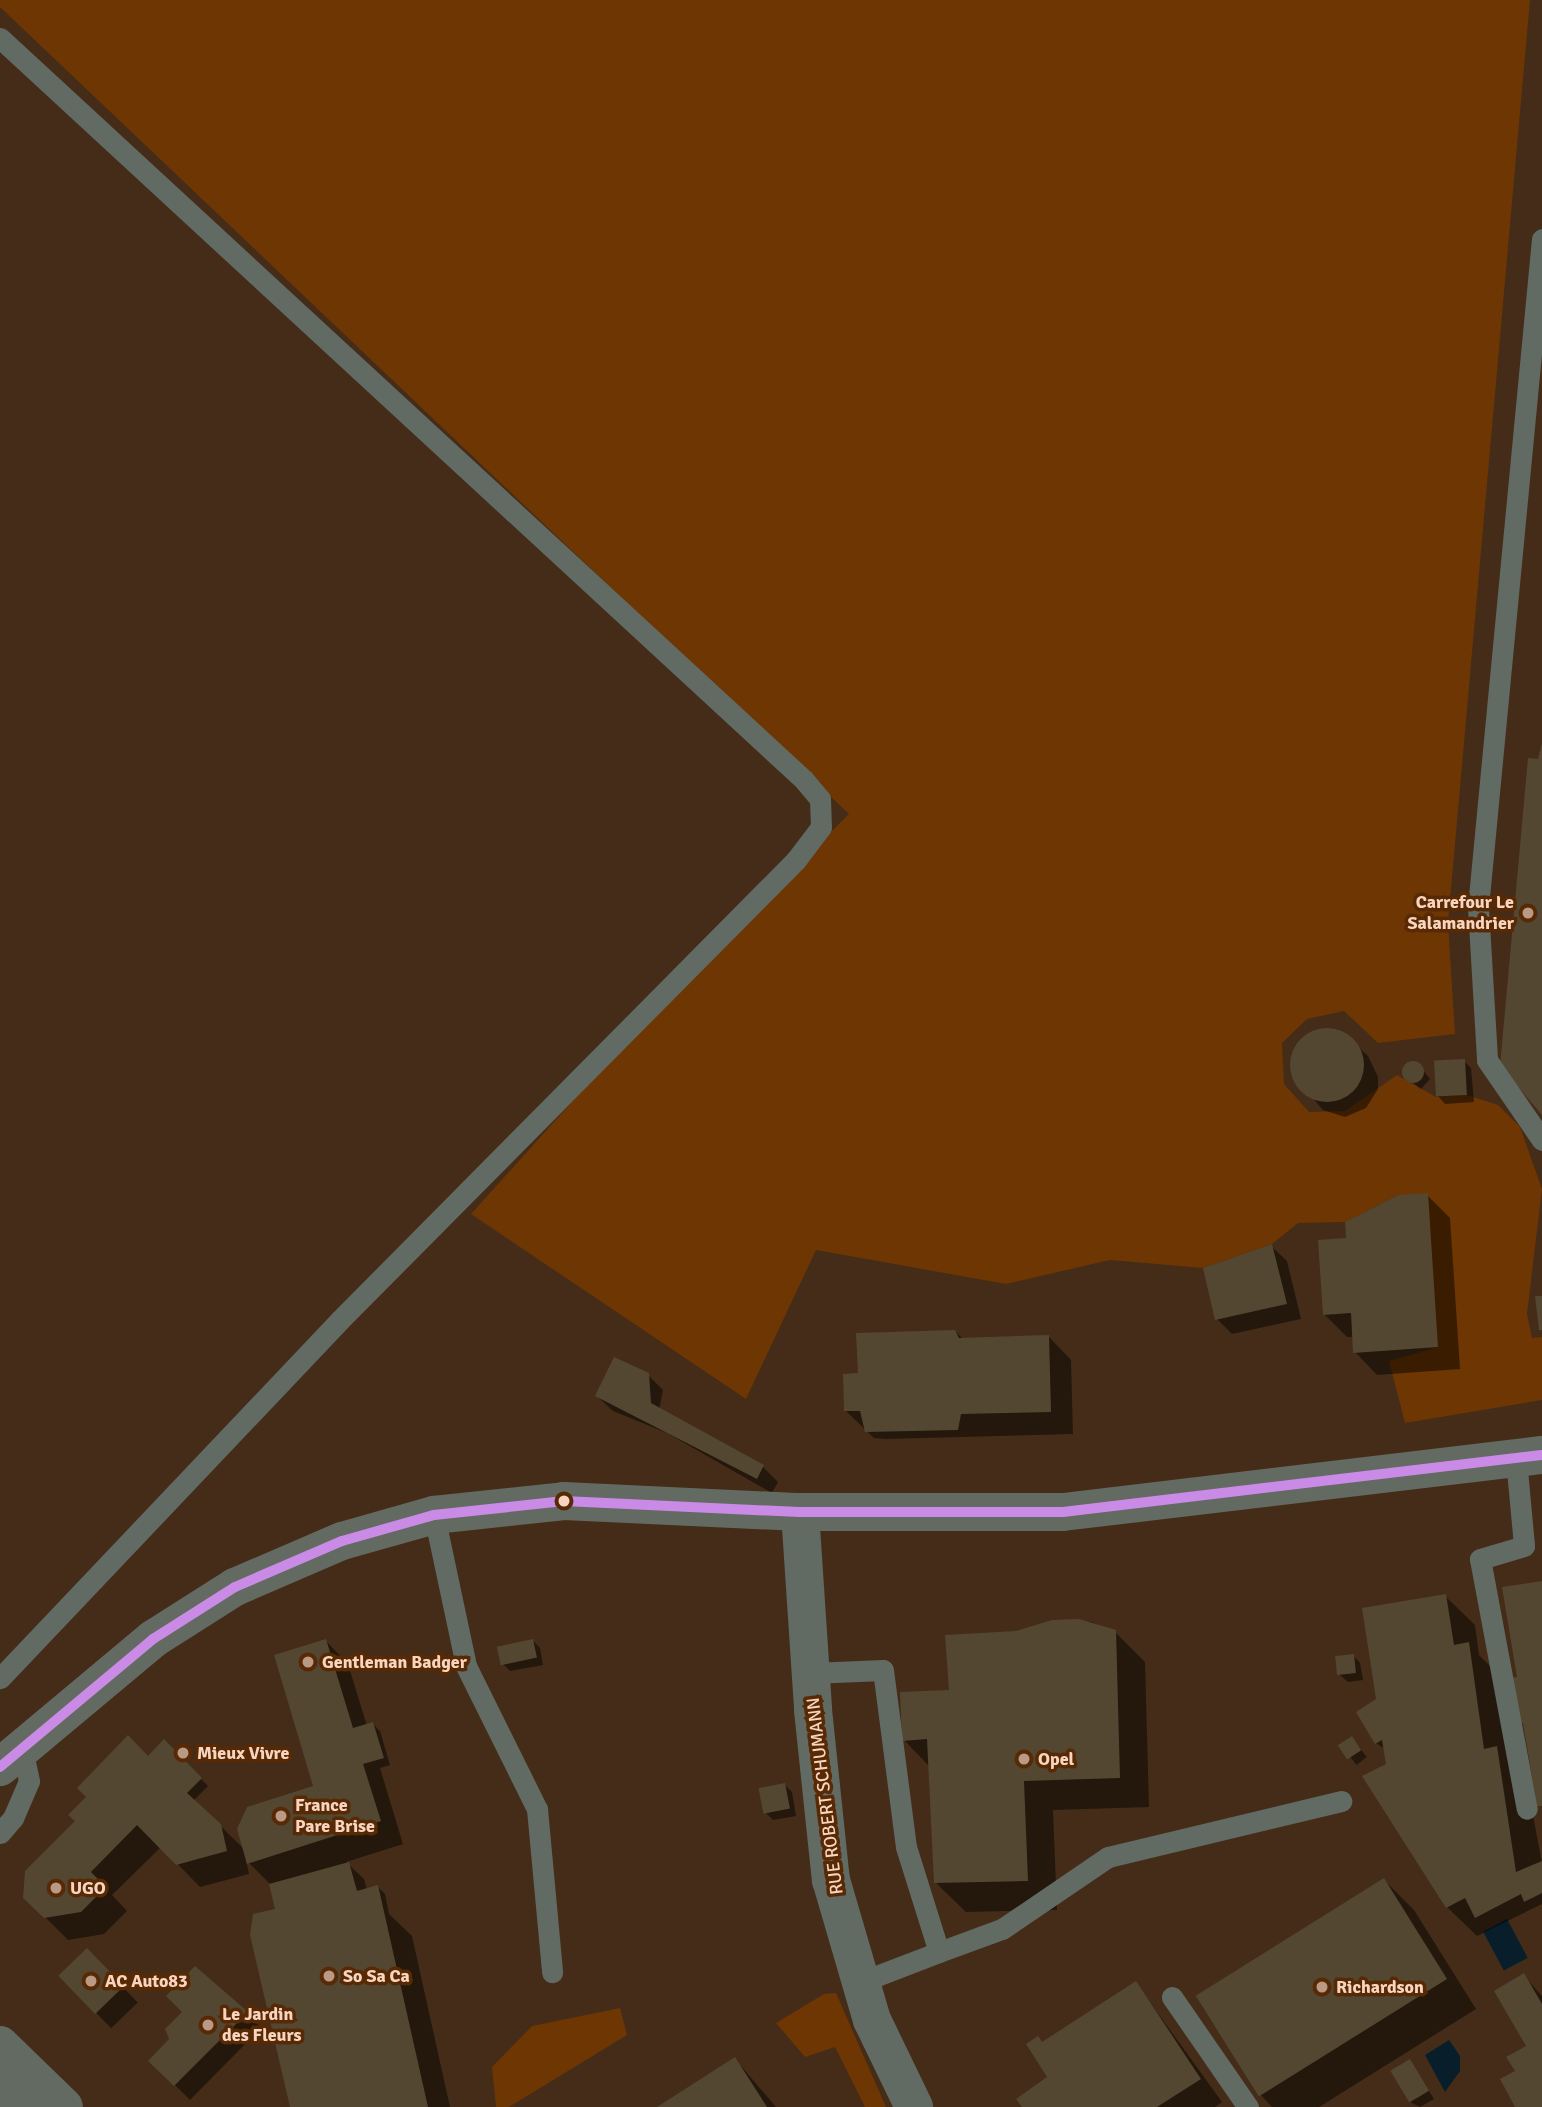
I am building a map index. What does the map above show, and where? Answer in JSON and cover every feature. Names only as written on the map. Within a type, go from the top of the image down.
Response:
[{"type":"main road","points":[[11,1757],[153,1639],[234,1587],[342,1541],[433,1515],[564,1501],[800,1512],[1063,1512],[1529,1457]]},
{"type":"main road","points":[[0,2045],[64,2107]]},
{"type":"main road","points":[[0,2083],[26,2107]]},
{"type":"street","name":"RUE ROBERT SCHUMANN","points":[[800,1512],[811,1672],[831,1880],[872,2020],[914,2107]]},
{"type":"lane","points":[[0,38],[804,780],[820,799],[821,827],[796,860],[340,1320],[0,1678]]},
{"type":"lane","points":[[1542,239],[1478,907],[1487,1060],[1542,1140]]},
{"type":"lane","points":[[1527,1809],[1480,1559],[1524,1546],[1529,1457]]},
{"type":"lane","points":[[433,1515],[466,1667],[537,1809],[552,1972]]},
{"type":"lane","points":[[811,1672],[883,1670],[905,1847],[939,1952]]},
{"type":"lane","points":[[0,1833],[13,1818],[29,1781],[11,1757]]},
{"type":"lane","points":[[861,1982],[1002,1929],[1108,1857],[1341,1801]]},
{"type":"lane","points":[[1172,1997],[1248,2107]]},
{"type":"shaded area","points":[[0,0],[1530,0],[1448,923],[1455,1034],[1378,1043],[1344,1011],[1307,1019],[1282,1043],[1284,1084],[1309,1112],[1345,1111],[1397,1075],[1436,1097],[1467,1095],[1498,1105],[1520,1127],[1542,1189],[1527,1314],[1532,1338],[1542,1337],[1542,1400],[1405,1423],[1389,1361],[1438,1347],[1398,1195],[1345,1222],[1298,1223],[1272,1244],[1203,1268],[1110,1260],[1006,1284],[816,1250],[746,1399],[471,1214],[670,993],[849,814],[0,7]]},
{"type":"shaded area","points":[[836,1993],[886,2107],[865,2107],[835,2047],[805,2057],[776,2023],[824,1994]]},
{"type":"shaded area","points":[[620,2008],[627,2035],[509,2107],[496,2107],[492,2067],[532,2026]]},
{"type":"water","points":[[1507,1919],[1528,1958],[1504,1971],[1483,1932]]},
{"type":"water","points":[[1449,2040],[1460,2056],[1460,2071],[1445,2092],[1425,2055]]},
{"type":"building","name":"Carrefour Le Salamandrier","points":[[1542,743],[1542,1115],[1500,1066],[1528,758],[1538,759]]},
{"type":"building","points":[[1327,1028],[1348,1034],[1358,1044],[1364,1065],[1358,1086],[1348,1096],[1327,1102],[1306,1096],[1296,1086],[1290,1065],[1296,1044],[1306,1034]]},
{"type":"building","points":[[1465,1059],[1467,1095],[1436,1097],[1434,1061]]},
{"type":"building","points":[[1413,1061],[1423,1068],[1424,1072],[1417,1082],[1413,1083],[1403,1076],[1402,1072],[1409,1062]]},
{"type":"building","points":[[1428,1193],[1438,1347],[1353,1353],[1351,1313],[1323,1315],[1318,1240],[1346,1238],[1345,1222],[1398,1195]]},
{"type":"building","points":[[1272,1244],[1287,1304],[1215,1320],[1203,1268]]},
{"type":"building","points":[[1535,1296],[1542,1296],[1542,1330],[1539,1330]]},
{"type":"building","points":[[955,1330],[959,1338],[1049,1335],[1051,1412],[961,1414],[958,1430],[865,1432],[860,1411],[844,1411],[843,1374],[858,1373],[856,1333]]},
{"type":"building","points":[[614,1357],[649,1373],[651,1403],[764,1465],[757,1479],[595,1396]]},
{"type":"building","points":[[1542,1581],[1542,1806],[1537,1806],[1523,1723],[1511,1725],[1503,1679],[1517,1677],[1502,1587]]},
{"type":"building","points":[[1446,1594],[1454,1645],[1469,1642],[1484,1749],[1497,1746],[1516,1872],[1542,1861],[1542,1893],[1524,1902],[1521,1894],[1475,1918],[1465,1898],[1446,1908],[1362,1776],[1386,1764],[1382,1740],[1375,1744],[1356,1712],[1376,1699],[1362,1608]]},
{"type":"building","name":"Opel","points":[[1079,1619],[1116,1630],[1120,1778],[1024,1781],[1028,1881],[934,1883],[927,1739],[902,1741],[900,1692],[949,1690],[945,1635],[1016,1631],[1052,1620]]},
{"type":"building","points":[[326,1639],[353,1728],[373,1722],[384,1758],[363,1764],[381,1821],[247,1864],[237,1829],[247,1807],[313,1786],[274,1655]]},
{"type":"building","points":[[533,1639],[537,1658],[501,1665],[497,1647]]},
{"type":"building","points":[[1354,1654],[1356,1673],[1337,1675],[1335,1656]]},
{"type":"building","points":[[128,1735],[148,1756],[164,1739],[202,1778],[187,1793],[221,1824],[227,1851],[176,1865],[137,1825],[91,1872],[106,1887],[81,1912],[44,1918],[23,1898],[25,1871],[75,1821],[68,1815],[86,1797],[77,1788]]},
{"type":"building","points":[[1352,1736],[1361,1750],[1347,1760],[1338,1745]]},
{"type":"building","points":[[785,1783],[790,1809],[763,1814],[758,1788]]},
{"type":"building","name":"So Sa Ca","points":[[349,1862],[357,1891],[378,1885],[428,2107],[290,2107],[250,1935],[253,1914],[275,1909],[269,1884]]},
{"type":"building","name":"Richardson","points":[[1384,1878],[1447,1979],[1259,2097],[1196,1996]]},
{"type":"building","name":"AC Auto83","points":[[87,1948],[124,1986],[95,2014],[58,1976]]},
{"type":"building","name":"Le Jardin des Fleurs","points":[[195,1966],[248,2012],[174,2086],[148,2061],[169,2039],[165,2029],[182,2012],[166,1996]]},
{"type":"building","points":[[1524,1973],[1542,2004],[1542,2107],[1515,2107],[1500,2079],[1515,2071],[1506,2057],[1526,2046],[1494,1991]]},
{"type":"building","points":[[1136,1981],[1201,2079],[1157,2107],[1022,2107],[1016,2099],[1047,2077],[1026,2044],[1038,2036],[1042,2042]]},
{"type":"building","points":[[735,2057],[767,2107],[657,2107]]},
{"type":"building","points":[[1410,2059],[1429,2091],[1409,2103],[1390,2071]]},
{"type":"transit line","points":[[0,1767],[153,1639],[235,1587],[342,1541],[434,1515],[564,1501],[800,1512],[1063,1512],[1542,1455]]},
{"type":"place","name":"Carrefour Le Salamandrier","points":[[1528,913]]},
{"type":"place","name":"Gentleman Badger","points":[[308,1662]]},
{"type":"place","name":"Mieux Vivre","points":[[183,1753]]},
{"type":"place","name":"Opel","points":[[1024,1759]]},
{"type":"place","name":"France Pare Brise","points":[[281,1816]]},
{"type":"place","name":"UGO","points":[[56,1888]]},
{"type":"place","name":"So Sa Ca","points":[[329,1976]]},
{"type":"place","name":"AC Auto83","points":[[91,1981]]},
{"type":"place","name":"Richardson","points":[[1322,1987]]},
{"type":"place","name":"Le Jardin des Fleurs","points":[[208,2025]]}]
